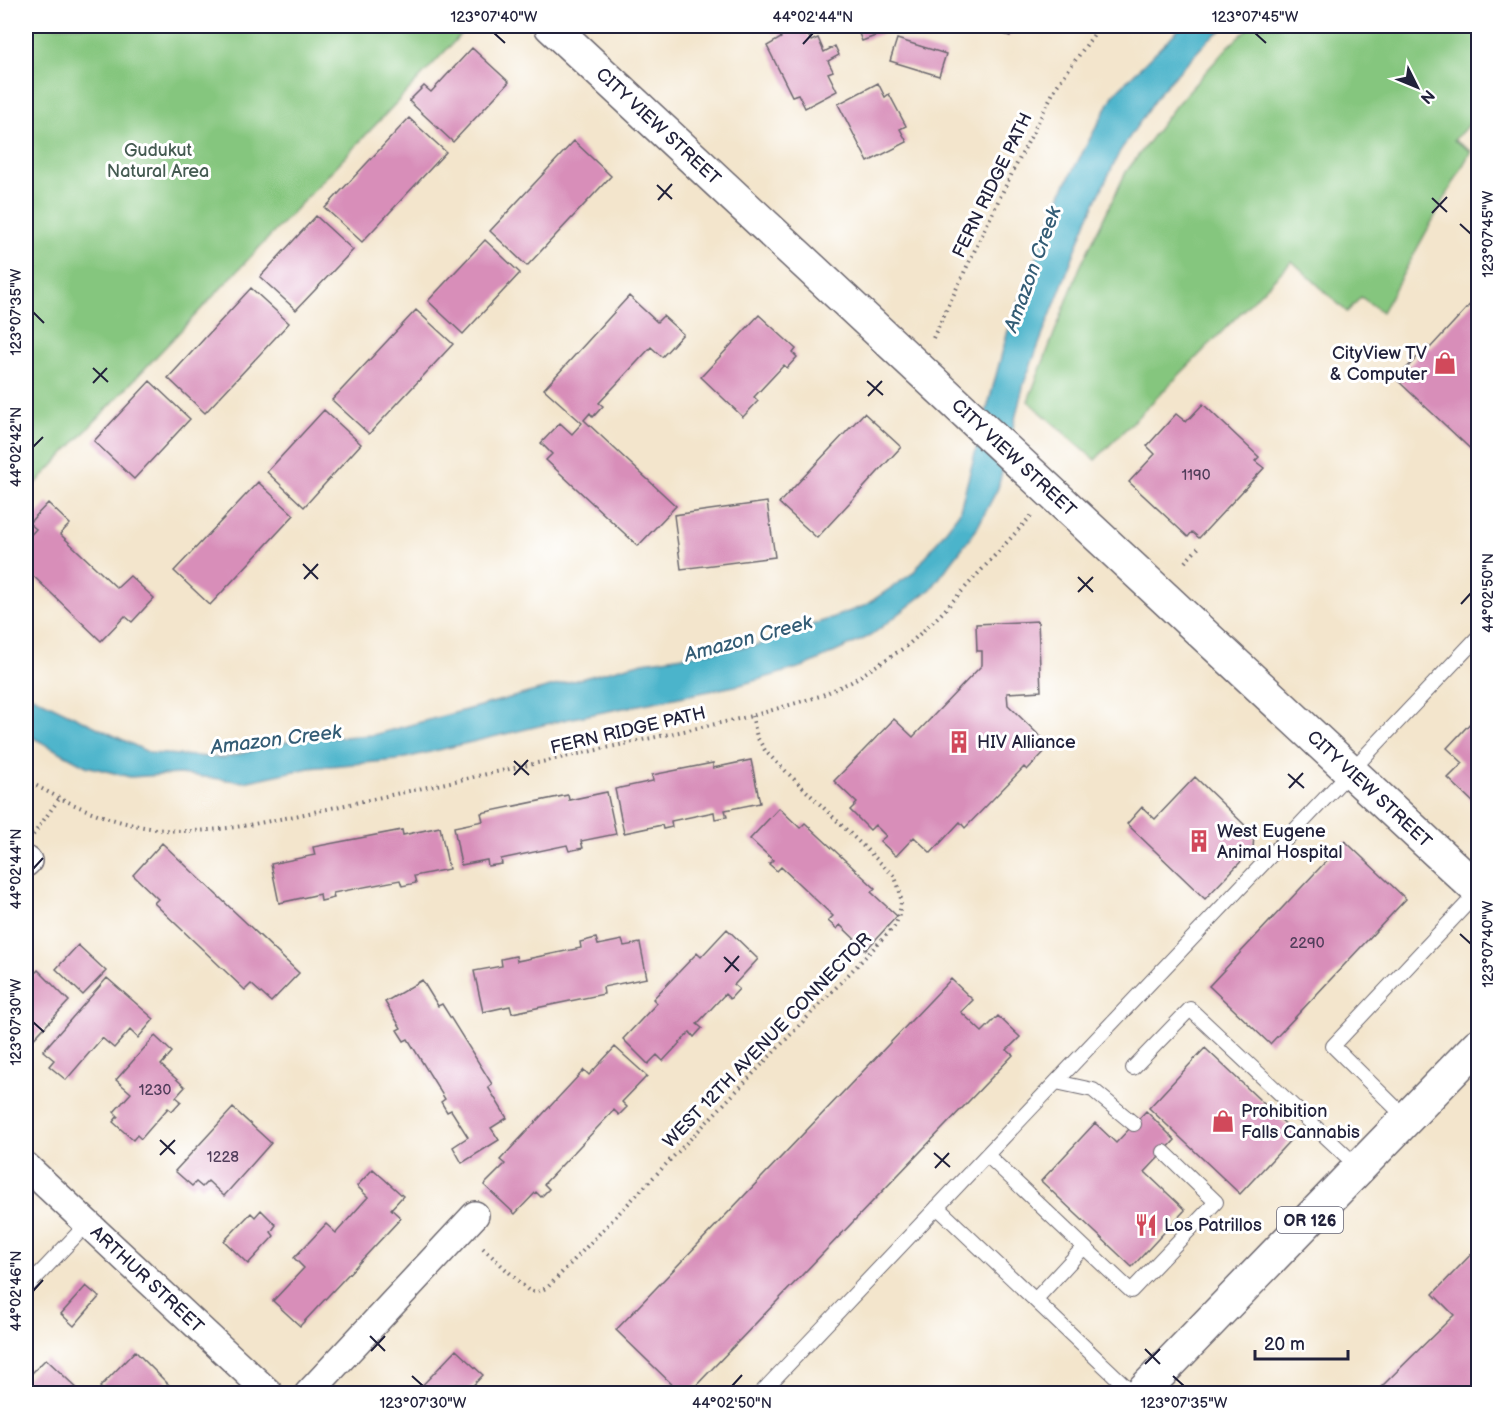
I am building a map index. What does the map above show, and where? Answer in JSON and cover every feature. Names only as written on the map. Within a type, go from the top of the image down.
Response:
[{"type":"street","name":"CITY VIEW STREET","points":[[551,26],[1038,477],[1479,891]]},
{"type":"street","name":"OR 126","points":[[1140,1394],[1479,1045]]},
{"type":"street","name":"ARTHUR STREET","points":[[26,1166],[270,1394]]},
{"type":"street","points":[[308,1394],[469,1222]]},
{"type":"lane","points":[[760,1394],[1479,637]]},
{"type":"lane","points":[[1407,1119],[1333,1046],[1479,891]]},
{"type":"lane","points":[[1133,1068],[1190,1009],[1359,1168]]},
{"type":"lane","points":[[1056,1082],[1093,1090],[1134,1124]]},
{"type":"lane","points":[[987,1155],[1131,1291],[1216,1202],[1164,1152]]},
{"type":"lane","points":[[938,1207],[1134,1394]]},
{"type":"lane","points":[[26,1288],[87,1224]]},
{"type":"lane","points":[[1035,1300],[1084,1247]]},
{"type":"path","name":"FERN RIDGE PATH","points":[[939,344],[932,338],[1002,193],[1056,87],[1100,26]]},
{"type":"path","name":"FERN RIDGE PATH","points":[[26,780],[59,799],[108,819],[186,831],[242,826],[752,716],[820,696],[851,682],[907,646],[1026,523],[1038,477]]},
{"type":"path","points":[[1185,562],[1201,545]]},
{"type":"path","name":"WEST 12TH AVENUE CONNECTOR","points":[[469,1222],[528,1290],[538,1292],[548,1287],[895,926],[902,909],[901,889],[894,876],[765,752],[757,737],[752,716]]},
{"type":"path","points":[[27,862],[34,833],[59,799]]},
{"type":"green space","name":"Gudukut Natural Area","points":[[26,26],[469,26],[26,494]]},
{"type":"green space","points":[[1251,26],[1478,26],[1478,115],[1454,140],[1471,151],[1382,312],[1361,297],[1347,312],[1292,261],[1095,460],[1028,401],[1080,267],[1126,172],[1176,105],[1229,46]]},
{"type":"water","name":"Amazon Creek","points":[[1182,26],[1228,26],[1209,39],[1160,92],[1120,151],[1088,218],[1024,383],[998,488],[976,530],[931,589],[870,636],[805,666],[740,685],[568,719],[397,760],[309,768],[244,782],[180,774],[130,777],[86,766],[26,734],[26,693],[150,753],[224,758],[293,740],[373,735],[643,662],[757,645],[864,606],[913,573],[959,513],[1009,327],[1064,187],[1114,94]]},
{"type":"building","points":[[769,26],[810,26],[805,28],[811,41],[818,38],[824,52],[835,46],[839,55],[828,61],[833,71],[828,73],[837,91],[805,108],[798,94],[792,96],[767,46],[781,38],[778,31],[773,34]]},
{"type":"building","points":[[856,26],[883,26],[886,32],[862,41]]},
{"type":"building","points":[[978,26],[1013,26],[1010,36]]},
{"type":"building","points":[[897,39],[946,54],[939,76],[890,61]]},
{"type":"building","points":[[472,48],[509,82],[453,142],[409,101],[424,86],[431,92]]},
{"type":"building","points":[[878,83],[885,97],[889,94],[906,126],[900,129],[907,142],[868,162],[838,104]]},
{"type":"building","points":[[409,118],[446,152],[362,242],[325,208]]},
{"type":"building","points":[[574,141],[611,176],[527,266],[490,231]]},
{"type":"building","points":[[316,216],[353,250],[296,310],[260,277]]},
{"type":"building","points":[[485,240],[520,273],[463,334],[428,301]]},
{"type":"building","points":[[251,288],[289,323],[205,413],[168,378]]},
{"type":"building","points":[[629,296],[657,322],[663,316],[683,334],[662,357],[651,347],[599,403],[603,406],[593,417],[590,413],[584,420],[676,506],[638,546],[546,460],[552,454],[541,443],[560,423],[572,434],[582,423],[544,389]]},
{"type":"building","name":"CityView TV & Computer","points":[[1478,296],[1478,456],[1396,379],[1428,346],[1430,348]]},
{"type":"building","points":[[416,310],[453,344],[369,434],[332,400]]},
{"type":"building","points":[[759,315],[796,349],[793,353],[797,357],[787,368],[784,365],[754,397],[758,401],[743,417],[701,377]]},
{"type":"building","points":[[150,381],[190,419],[134,479],[94,441]]},
{"type":"building","points":[[1203,404],[1259,457],[1255,461],[1264,468],[1199,538],[1192,532],[1188,537],[1129,482],[1155,454],[1147,446],[1176,414],[1186,422]]},
{"type":"building","points":[[324,410],[361,444],[304,507],[267,472]]},
{"type":"building","points":[[864,413],[901,447],[817,538],[779,503]]},
{"type":"building","points":[[258,482],[294,515],[210,605],[174,571]]},
{"type":"building","points":[[767,502],[775,557],[681,569],[674,515]]},
{"type":"building","points":[[48,503],[70,524],[60,534],[117,588],[130,576],[154,598],[132,622],[125,616],[101,641],[26,569],[26,540],[36,529],[29,523]]},
{"type":"building","name":"HIV Alliance","points":[[1038,621],[1041,691],[1007,693],[1008,705],[1050,746],[1027,770],[1024,767],[965,828],[960,822],[931,853],[914,837],[896,856],[880,841],[886,836],[875,825],[870,830],[850,810],[857,803],[834,781],[894,719],[913,737],[982,665],[982,651],[977,651],[976,624]]},
{"type":"building","points":[[1478,715],[1478,807],[1448,778],[1463,763],[1447,748]]},
{"type":"building","points":[[751,760],[760,803],[725,810],[727,817],[715,819],[714,812],[671,821],[672,827],[663,829],[662,825],[624,833],[615,789],[653,781],[652,775],[713,763],[713,768]]},
{"type":"building","name":"West Eugene Animal Hospital","points":[[1195,777],[1254,834],[1253,849],[1205,899],[1127,824],[1142,807],[1155,819]]},
{"type":"building","points":[[607,792],[616,834],[581,841],[583,848],[569,851],[567,845],[501,859],[502,864],[488,866],[487,860],[461,865],[454,827],[483,821],[481,813],[568,795],[569,800]]},
{"type":"building","points":[[779,808],[800,828],[805,823],[875,888],[871,892],[897,916],[866,950],[840,925],[837,929],[828,921],[833,916],[781,867],[777,871],[769,864],[773,860],[750,839]]},
{"type":"building","points":[[440,827],[449,869],[414,876],[416,883],[402,886],[400,880],[333,893],[334,898],[321,901],[320,894],[279,903],[271,864],[315,855],[313,847],[402,830],[403,835]]},
{"type":"building","points":[[1345,841],[1406,899],[1270,1044],[1209,986]]},
{"type":"building","points":[[162,843],[299,973],[271,1002],[251,984],[245,990],[154,903],[158,899],[133,875]]},
{"type":"building","points":[[727,929],[758,959],[734,985],[739,989],[730,999],[725,994],[697,1024],[702,1028],[694,1037],[690,1032],[663,1061],[657,1055],[648,1064],[623,1039],[657,1003],[653,999],[697,953],[701,957]]},
{"type":"building","points":[[596,938],[598,945],[622,940],[624,946],[640,943],[647,978],[603,987],[604,994],[512,1013],[510,1006],[483,1012],[474,971],[502,966],[501,959],[516,956],[517,961],[581,948],[580,942]]},
{"type":"building","points":[[78,945],[106,971],[83,995],[56,969]]},
{"type":"building","points":[[38,970],[69,1001],[26,1047],[26,975],[29,979]]},
{"type":"building","points":[[107,978],[154,1019],[138,1038],[130,1030],[114,1048],[102,1038],[66,1080],[49,1066],[54,1060],[43,1051]]},
{"type":"building","points":[[951,979],[973,1000],[961,1012],[982,1032],[998,1016],[1020,1037],[1007,1050],[1013,1055],[688,1394],[682,1394],[616,1330]]},
{"type":"building","points":[[422,980],[438,1006],[442,1004],[492,1084],[488,1087],[507,1118],[491,1128],[499,1140],[462,1163],[453,1147],[468,1137],[451,1110],[447,1112],[441,1102],[445,1099],[408,1039],[404,1041],[397,1030],[401,1028],[385,1002]]},
{"type":"building","points":[[155,1036],[172,1052],[161,1065],[185,1087],[176,1097],[181,1101],[172,1111],[168,1108],[141,1139],[137,1135],[133,1140],[113,1122],[118,1116],[114,1112],[131,1093],[116,1080]]},
{"type":"building","points":[[615,1047],[647,1076],[622,1102],[627,1107],[619,1115],[614,1110],[544,1184],[549,1189],[541,1197],[536,1192],[515,1214],[484,1185],[505,1164],[500,1160],[584,1070],[589,1075]]},
{"type":"building","name":"Prohibition Falls Cannabis","points":[[1205,1048],[1296,1134],[1240,1194],[1149,1108]]},
{"type":"building","points":[[233,1108],[271,1143],[224,1196],[208,1181],[202,1187],[196,1182],[192,1186],[175,1171]]},
{"type":"building","points":[[1146,1111],[1175,1140],[1145,1172],[1185,1210],[1132,1267],[1041,1181],[1095,1123],[1116,1143]]},
{"type":"building","points":[[373,1169],[403,1196],[391,1209],[401,1218],[300,1326],[273,1301],[304,1268],[294,1258],[326,1224],[336,1233],[368,1197],[357,1186]]},
{"type":"building","points":[[261,1210],[276,1225],[271,1232],[274,1236],[248,1264],[224,1241],[251,1213],[255,1217]]},
{"type":"building","points":[[1478,1247],[1478,1391],[1476,1394],[1374,1394],[1454,1315],[1433,1294]]},
{"type":"building","points":[[86,1286],[99,1297],[74,1326],[61,1314]]},
{"type":"building","points":[[456,1350],[483,1375],[465,1394],[414,1394]]},
{"type":"building","points":[[135,1351],[178,1394],[106,1394],[100,1387]]},
{"type":"building","points":[[46,1359],[83,1394],[34,1394],[26,1386],[26,1379]]},
{"type":"place","name":"CityView TV & Computer","points":[[1445,363]]},
{"type":"place","name":"HIV Alliance","points":[[959,742]]},
{"type":"place","name":"West Eugene Animal Hospital","points":[[1199,841]]},
{"type":"place","name":"Prohibition Falls Cannabis","points":[[1223,1121]]},
{"type":"place","name":"Los Patrillos","points":[[1146,1225]]}]
